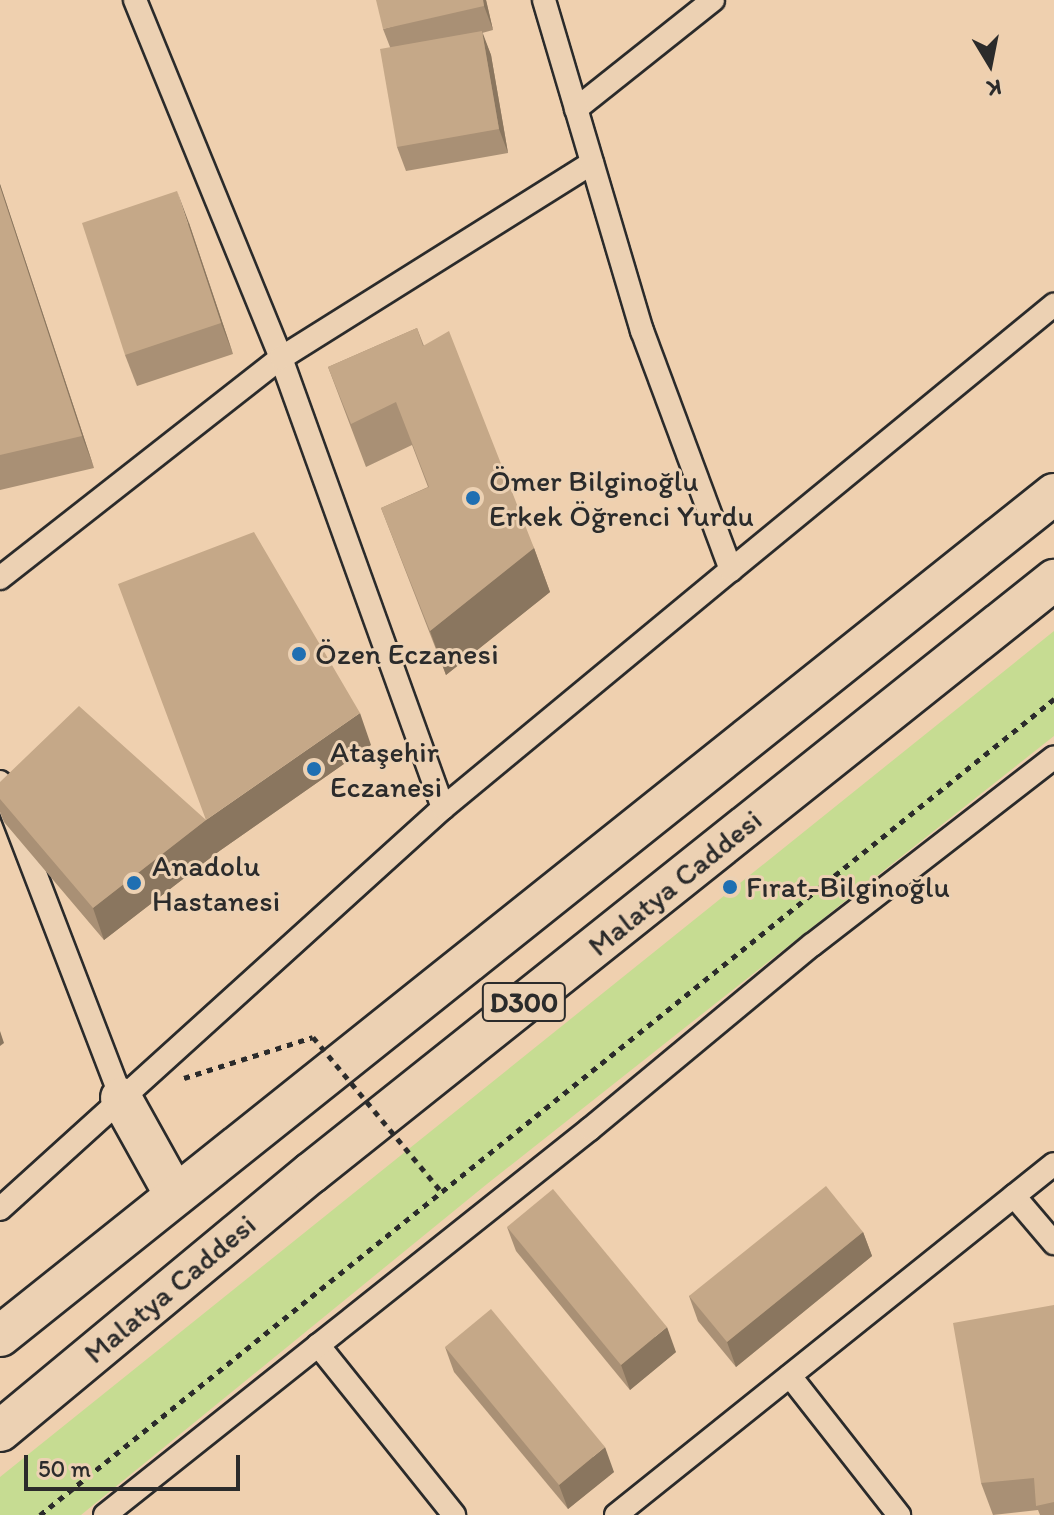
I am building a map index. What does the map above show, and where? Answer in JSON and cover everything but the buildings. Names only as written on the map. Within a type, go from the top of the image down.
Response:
[{"type":"highway","name":"D300","points":[[0,1336],[1054,494]]},
{"type":"highway","name":"Malatya Caddesi","points":[[0,1431],[311,1173],[1054,580]]},
{"type":"highway","points":[[121,1098],[175,1195]]},
{"type":"street","points":[[135,0],[281,358],[443,808]]},
{"type":"street","points":[[544,0],[642,331],[731,570]]},
{"type":"street","points":[[576,109],[713,0]]},
{"type":"street","points":[[0,578],[281,358],[592,163]]},
{"type":"street","points":[[0,1209],[443,808],[1054,305]]},
{"type":"street","points":[[105,1515],[812,945],[1054,757]]},
{"type":"street","points":[[0,782],[121,1098]]},
{"type":"street","points":[[616,1515],[1054,1164]]},
{"type":"street","points":[[1014,1196],[1054,1243]]},
{"type":"street","points":[[318,1345],[454,1515]]},
{"type":"street","points":[[790,1376],[899,1515]]},
{"type":"path","points":[[40,1515],[440,1190],[1054,699]]},
{"type":"path","points":[[180,1080],[313,1037],[440,1190]]},
{"type":"green space","points":[[1054,631],[1054,736],[487,1184],[81,1515],[0,1515],[0,1477]]},
{"type":"place","name":"Ömer Bilginoğlu Erkek Öğrenci Yurdu","points":[[473,498]]},
{"type":"place","name":"Özen Eczanesi","points":[[299,654]]},
{"type":"place","name":"Ataşehir Eczanesi","points":[[314,769]]},
{"type":"place","name":"Anadolu Hastanesi","points":[[134,883]]},
{"type":"place","name":"Fırat-Bilginoğlu","points":[[730,887]]}]
